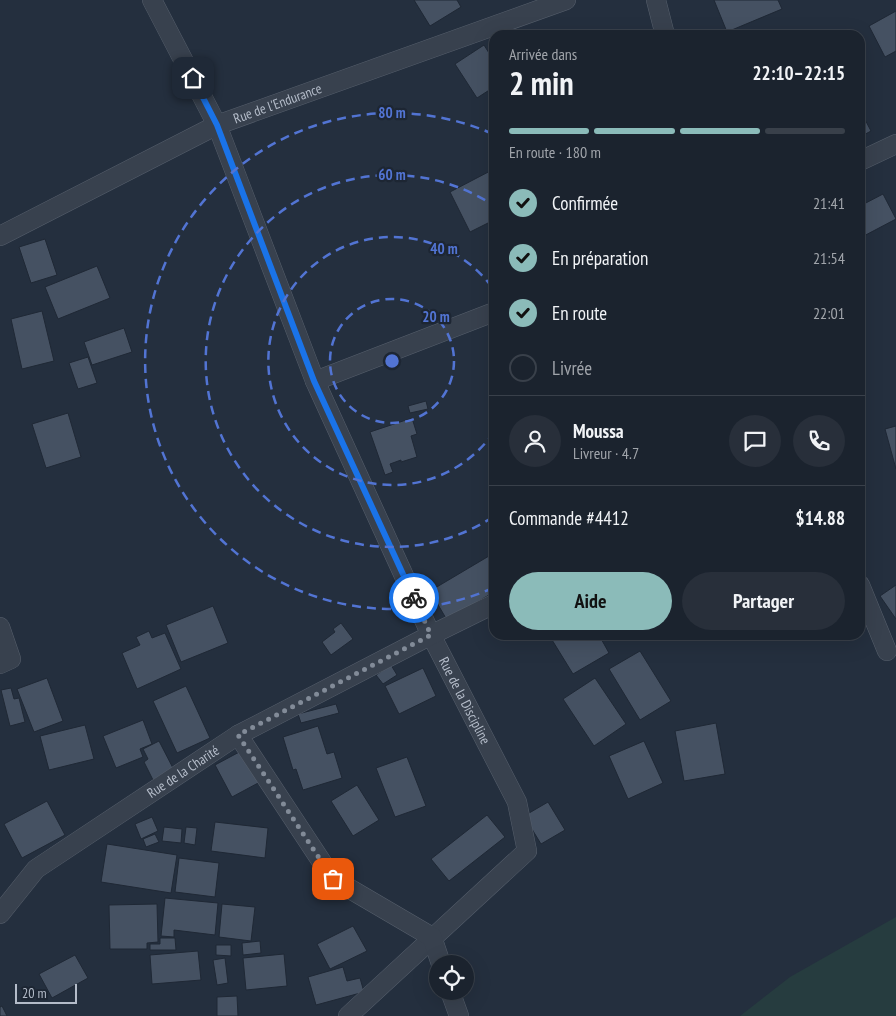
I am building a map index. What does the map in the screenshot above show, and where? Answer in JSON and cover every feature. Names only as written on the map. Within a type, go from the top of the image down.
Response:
[{"type":"street","name":"Rue de la Discipline","points":[[152,0],[217,125],[314,381],[431,635],[517,802],[527,851],[348,1016]]},
{"type":"street","name":"Rue de l'Endurance","points":[[0,236],[217,125],[566,0]]},
{"type":"street","points":[[656,0],[663,30]]},
{"type":"street","points":[[865,159],[896,144]]},
{"type":"street","points":[[314,381],[489,314]]},
{"type":"street","points":[[865,597],[888,651]]},
{"type":"street","name":"Rue de la Charité","points":[[0,914],[36,869],[238,735],[489,606]]},
{"type":"street","points":[[0,627],[11,659],[0,664]]},
{"type":"street","points":[[238,735],[333,879],[432,937],[438,955]]},
{"type":"street","points":[[453,1000],[459,1016]]},
{"type":"green space","points":[[896,917],[896,1016],[740,1016],[790,977]]},
{"type":"building","points":[[414,0],[457,0],[461,7],[430,26]]},
{"type":"building","points":[[714,0],[778,0],[782,9],[732,30],[726,30]]},
{"type":"building","points":[[896,11],[896,51],[885,57],[869,26]]},
{"type":"building","points":[[484,45],[489,53],[489,90],[477,98],[455,64]]},
{"type":"building","points":[[865,120],[871,131],[865,134]]},
{"type":"building","points":[[489,172],[489,222],[470,232],[450,192]]},
{"type":"building","points":[[883,194],[896,219],[865,235],[865,203]]},
{"type":"building","points":[[45,239],[57,275],[31,283],[19,247]]},
{"type":"building","points":[[97,266],[110,298],[58,319],[45,287]]},
{"type":"building","points":[[42,311],[54,361],[22,369],[11,319]]},
{"type":"building","points":[[124,328],[132,352],[92,365],[84,342]]},
{"type":"building","points":[[88,357],[97,383],[78,389],[69,363]]},
{"type":"building","points":[[426,401],[428,409],[410,413],[408,406]]},
{"type":"building","points":[[68,413],[81,457],[46,468],[32,424]]},
{"type":"building","points":[[412,418],[417,434],[411,436],[417,457],[390,464],[393,472],[385,475],[370,432]]},
{"type":"building","points":[[896,426],[896,469],[885,429]]},
{"type":"building","points":[[489,556],[489,595],[447,620],[430,591]]},
{"type":"building","points":[[896,585],[896,619],[880,596]]},
{"type":"building","points":[[213,606],[228,643],[181,662],[166,625]]},
{"type":"building","points":[[341,623],[353,639],[331,655],[322,642],[335,632],[333,629]]},
{"type":"building","points":[[149,631],[152,638],[165,633],[181,669],[137,689],[122,653],[140,645],[136,637]]},
{"type":"building","points":[[552,640],[602,640],[609,653],[573,674]]},
{"type":"building","points":[[640,651],[671,701],[640,720],[609,669]]},
{"type":"building","points":[[391,665],[397,675],[383,684],[376,675]]},
{"type":"building","points":[[423,668],[436,696],[399,714],[385,686]]},
{"type":"building","points":[[47,678],[63,721],[34,732],[17,689]]},
{"type":"building","points":[[595,678],[626,724],[594,746],[563,699]]},
{"type":"building","points":[[186,686],[210,738],[177,753],[153,701]]},
{"type":"building","points":[[11,688],[14,699],[19,698],[25,722],[10,726],[1,690]]},
{"type":"building","points":[[336,704],[339,713],[301,723],[298,714]]},
{"type":"building","points":[[143,720],[152,744],[140,749],[143,757],[116,768],[103,736]]},
{"type":"building","points":[[716,723],[725,774],[684,781],[675,731]]},
{"type":"building","points":[[85,725],[94,759],[49,770],[40,736]]},
{"type":"building","points":[[318,726],[327,754],[334,752],[342,778],[303,790],[296,769],[293,770],[283,737]]},
{"type":"building","points":[[159,741],[174,770],[153,780],[144,762],[148,759],[143,749]]},
{"type":"building","points":[[644,741],[663,783],[628,799],[609,756]]},
{"type":"building","points":[[243,750],[260,782],[232,797],[215,765]]},
{"type":"building","points":[[407,757],[426,806],[395,817],[376,768]]},
{"type":"building","points":[[357,785],[379,820],[353,836],[331,801]]},
{"type":"building","points":[[47,801],[65,835],[22,858],[4,824]]},
{"type":"building","points":[[548,802],[565,830],[541,844],[524,816]]},
{"type":"building","points":[[487,815],[505,837],[449,881],[431,859]]},
{"type":"building","points":[[152,817],[158,831],[141,839],[135,824]]},
{"type":"building","points":[[215,822],[268,828],[265,858],[211,851]]},
{"type":"building","points":[[164,827],[182,829],[181,843],[162,841]]},
{"type":"building","points":[[186,827],[197,828],[195,845],[184,843]]},
{"type":"building","points":[[155,834],[159,842],[146,847],[143,839]]},
{"type":"building","points":[[107,844],[177,855],[171,893],[101,882]]},
{"type":"building","points":[[179,858],[219,863],[215,897],[175,892]]},
{"type":"building","points":[[165,898],[218,903],[215,935],[174,930],[174,937],[161,936]]},
{"type":"building","points":[[157,904],[158,942],[147,943],[147,949],[110,949],[109,905]]},
{"type":"building","points":[[222,904],[255,907],[251,941],[219,937]]},
{"type":"building","points":[[353,926],[367,951],[330,969],[317,944]]},
{"type":"building","points":[[160,938],[175,938],[176,950],[150,950],[150,944],[160,944]]},
{"type":"building","points":[[260,941],[261,953],[243,955],[242,943]]},
{"type":"building","points":[[216,945],[231,945],[231,956],[216,955]]},
{"type":"building","points":[[198,951],[201,980],[152,984],[150,955]]},
{"type":"building","points":[[284,954],[287,986],[246,990],[243,958]]},
{"type":"building","points":[[75,955],[88,978],[52,998],[39,974]]},
{"type":"building","points":[[225,958],[228,983],[217,985],[213,960]]},
{"type":"building","points":[[343,967],[347,981],[360,978],[364,992],[316,1005],[308,977]]},
{"type":"building","points":[[237,996],[238,1016],[217,1016],[217,997]]},
{"type":"building","points":[[2,1006],[7,1016],[0,1016],[0,1007]]},
{"type":"way so far","points":[[333,879],[238,735],[431,635],[414,598]]},
{"type":"route","points":[[193,78],[217,125],[314,381],[414,598]]}]
